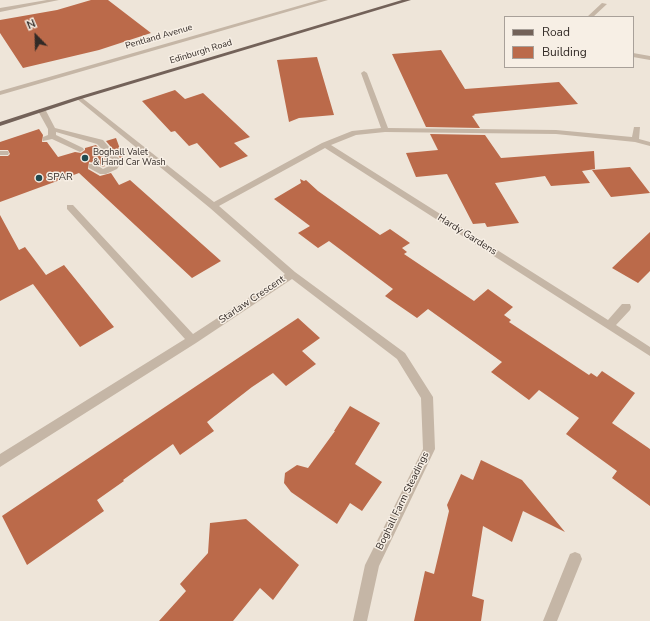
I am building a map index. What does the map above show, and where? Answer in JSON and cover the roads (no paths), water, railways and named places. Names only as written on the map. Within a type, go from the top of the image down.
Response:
[{"type":"main road","name":"Edinburgh Road","points":[[0,124],[79,98],[408,0]]},
{"type":"street","points":[[0,10],[56,0]]},
{"type":"street","name":"Pentland Avenue","points":[[0,94],[216,30],[325,0]]},
{"type":"street","points":[[591,16],[604,4]]},
{"type":"street","points":[[634,55],[650,58]]},
{"type":"street","points":[[364,73],[385,130]]},
{"type":"street","name":"Starlaw Crescent","points":[[0,460],[192,340],[292,274],[213,206],[79,98]]},
{"type":"street","points":[[42,111],[50,135],[80,150]]},
{"type":"street","points":[[635,140],[638,129]]},
{"type":"street","points":[[213,206],[325,145],[355,132],[385,130],[556,132],[635,140],[650,144]]},
{"type":"street","points":[[50,135],[100,142],[118,162],[114,167],[103,172],[92,166]]},
{"type":"street","name":"Hardy Gardens","points":[[325,145],[650,352]]},
{"type":"street","points":[[70,207],[192,340]]},
{"type":"street","name":"Boghall Farm Steadings","points":[[292,274],[401,356],[427,397],[429,449],[372,565],[360,621]]},
{"type":"street","points":[[609,326],[626,308]]},
{"type":"street","points":[[550,621],[575,559]]},
{"type":"place","name":"Boghall Valet & Hand Car Wash","points":[[85,158]]},
{"type":"place","name":"SPAR","points":[[39,178]]}]
